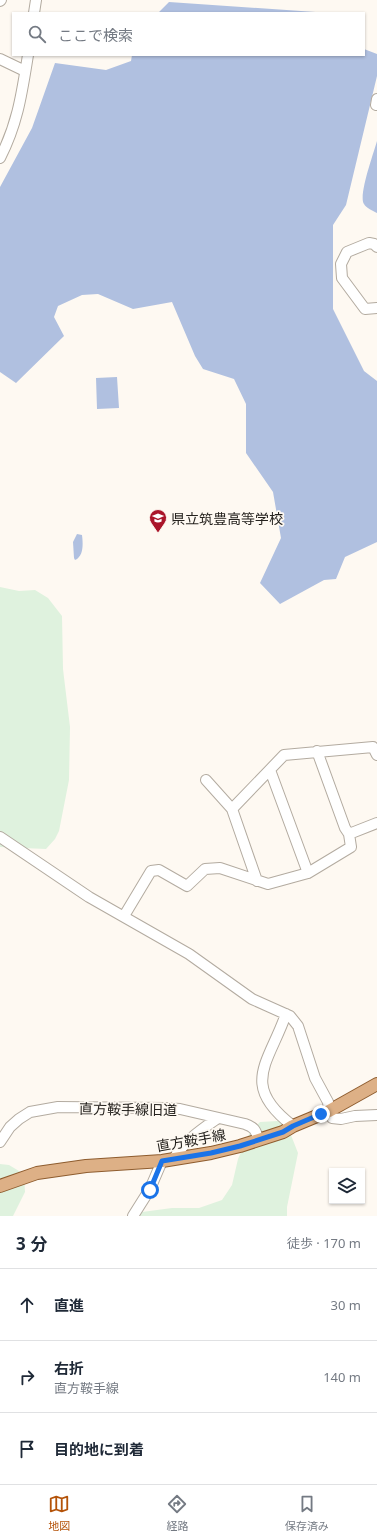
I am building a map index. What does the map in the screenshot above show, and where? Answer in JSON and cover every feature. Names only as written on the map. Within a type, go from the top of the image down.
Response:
[{"type":"main road","name":"直方鞍手線","points":[[0,1186],[37,1173],[86,1166],[167,1160],[211,1153],[240,1146],[283,1132],[293,1126],[329,1111],[377,1084]]},
{"type":"street","points":[[34,12],[36,0]]},
{"type":"street","points":[[0,158],[8,142],[19,110],[28,56]]},
{"type":"street","points":[[0,59],[25,71]]},
{"type":"street","points":[[377,248],[374,244],[369,243],[347,252],[341,264],[342,278],[365,309],[377,308]]},
{"type":"street","points":[[232,808],[284,755],[373,747],[377,754]]},
{"type":"street","points":[[124,916],[151,871],[159,870],[187,886],[205,870],[220,868],[268,884],[308,873],[351,847],[349,834],[345,828],[317,751]]},
{"type":"street","points":[[270,770],[308,873]]},
{"type":"street","points":[[206,780],[232,808],[257,881]]},
{"type":"street","points":[[349,834],[377,823]]},
{"type":"street","points":[[0,837],[89,897],[189,954],[252,999],[290,1016],[298,1026],[315,1078],[328,1102],[329,1111],[332,1118],[341,1119],[355,1116],[377,1115]]},
{"type":"street","points":[[286,1014],[263,1070],[262,1087],[264,1094],[275,1111],[293,1126]]},
{"type":"street","name":"直方鞍手線旧道","points":[[0,1142],[10,1127],[30,1112],[58,1107],[180,1109],[251,1126],[256,1130],[258,1139]]},
{"type":"street","points":[[133,1216],[167,1160],[191,1137],[218,1118]]},
{"type":"green space","points":[[0,587],[19,591],[35,590],[48,598],[62,616],[63,669],[70,727],[69,780],[59,831],[55,839],[46,849],[0,847]]},
{"type":"green space","points":[[278,1121],[289,1130],[298,1153],[287,1207],[287,1216],[135,1216],[142,1212],[172,1208],[199,1208],[222,1200],[232,1185],[238,1159],[250,1132],[260,1122]]},
{"type":"green space","points":[[0,1164],[9,1165],[24,1174],[25,1192],[13,1216],[0,1216]]},
{"type":"water","points":[[169,2],[315,12],[159,12]]},
{"type":"water","points":[[365,49],[377,54],[377,76],[346,205],[333,225],[333,309],[364,371],[377,381],[377,542],[345,557],[336,579],[324,580],[280,604],[260,583],[281,538],[273,492],[246,453],[246,404],[234,379],[203,369],[195,356],[172,302],[133,309],[98,294],[82,295],[58,306],[54,317],[64,336],[16,383],[0,372],[0,187],[32,128],[55,63],[106,70],[131,61],[132,56],[365,56]]},
{"type":"water","points":[[377,141],[377,213],[366,207],[364,204],[363,192]]},
{"type":"water","points":[[117,377],[119,408],[97,409],[96,378]]},
{"type":"water","points":[[77,534],[82,535],[83,545],[80,556],[75,560],[73,542]]},
{"type":"place","name":"県立筑豊高等学校","points":[[158,533]]},
{"type":"route","points":[[150,1190],[162,1161],[211,1153],[240,1146],[283,1132],[321,1114]]}]
